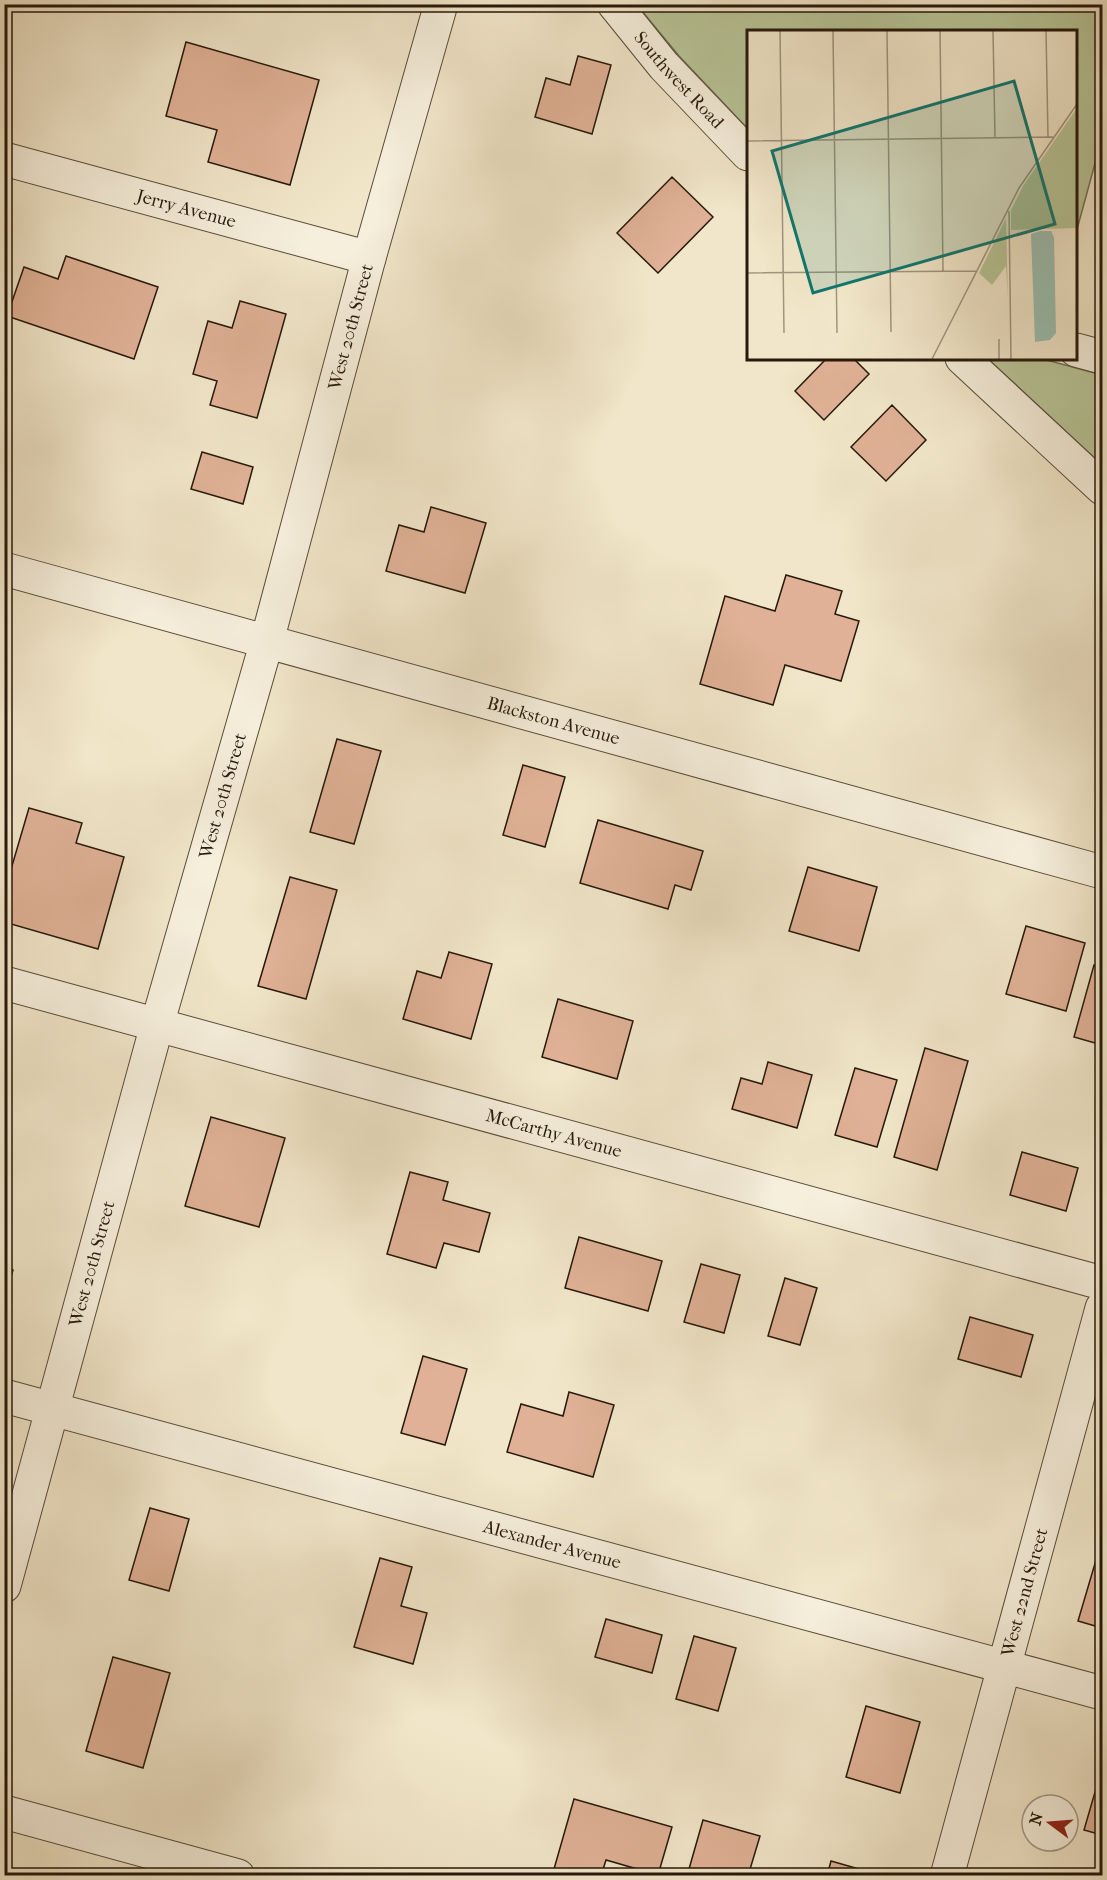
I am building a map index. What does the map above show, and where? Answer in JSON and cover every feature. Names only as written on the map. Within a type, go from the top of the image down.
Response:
[{"type":"street","name":"West 20th Street","points":[[4,1586],[157,1025],[267,641],[369,258],[441,4]]},
{"type":"street","name":"Southwest Road","points":[[614,4],[664,66],[747,153]]},
{"type":"street","name":"Jerry Avenue","points":[[4,159],[369,258]]},
{"type":"street","points":[[1077,350],[1102,357]]},
{"type":"street","points":[[964,360],[1102,488]]},
{"type":"street","name":"Blackston Avenue","points":[[4,569],[1102,872]]},
{"type":"street","name":"McCarthy Avenue","points":[[4,983],[1102,1283]]},
{"type":"street","name":"West 22nd Street","points":[[946,1875],[1102,1308]]},
{"type":"street","name":"Alexander Avenue","points":[[4,1396],[1102,1693]]},
{"type":"street","points":[[4,1812],[238,1875]]},
{"type":"green space","points":[[637,5],[1102,5],[1102,138],[1077,229],[1077,30],[747,30],[747,128],[679,56]]},
{"type":"green space","points":[[989,360],[1047,360],[1102,375],[1102,465]]},
{"type":"building","points":[[186,42],[319,80],[290,185],[208,162],[217,130],[166,116]]},
{"type":"building","points":[[578,56],[611,65],[592,134],[535,117],[546,78],[570,85]]},
{"type":"building","points":[[672,177],[713,217],[658,273],[617,233]]},
{"type":"building","points":[[66,256],[158,287],[134,359],[7,316],[24,267],[58,279]]},
{"type":"building","points":[[240,301],[286,314],[257,418],[210,405],[217,381],[193,374],[208,321],[232,328]]},
{"type":"building","points":[[825,360],[855,360],[869,374],[824,420],[795,391]]},
{"type":"building","points":[[892,405],[926,440],[886,481],[851,447]]},
{"type":"building","points":[[202,452],[253,467],[243,504],[191,489]]},
{"type":"building","points":[[431,507],[486,523],[465,593],[386,571],[399,525],[424,532]]},
{"type":"building","points":[[786,575],[842,591],[835,614],[859,621],[841,681],[785,665],[773,705],[700,684],[725,596],[775,611]]},
{"type":"building","points":[[337,739],[381,751],[354,844],[310,832]]},
{"type":"building","points":[[523,765],[565,777],[545,847],[503,835]]},
{"type":"building","points":[[29,808],[82,823],[76,843],[124,857],[98,949],[4,922],[4,893]]},
{"type":"building","points":[[598,820],[703,851],[691,890],[675,885],[668,909],[580,883]]},
{"type":"building","points":[[808,867],[877,887],[859,951],[789,931]]},
{"type":"building","points":[[290,877],[337,890],[306,999],[258,986]]},
{"type":"building","points":[[1026,926],[1085,943],[1066,1011],[1006,994]]},
{"type":"building","points":[[449,952],[492,964],[471,1039],[403,1019],[417,971],[441,978]]},
{"type":"building","points":[[1094,965],[1102,968],[1102,1045],[1074,1037]]},
{"type":"building","points":[[558,999],[633,1021],[617,1079],[542,1057]]},
{"type":"building","points":[[925,1048],[968,1061],[937,1170],[894,1157]]},
{"type":"building","points":[[768,1062],[812,1075],[797,1128],[732,1109],[741,1078],[762,1084]]},
{"type":"building","points":[[855,1068],[897,1080],[877,1147],[835,1135]]},
{"type":"building","points":[[211,1117],[285,1138],[259,1227],[185,1206]]},
{"type":"building","points":[[1022,1152],[1078,1168],[1066,1211],[1010,1195]]},
{"type":"building","points":[[410,1172],[448,1182],[443,1200],[490,1213],[479,1252],[444,1243],[436,1268],[387,1254]]},
{"type":"building","points":[[579,1237],[662,1261],[648,1311],[565,1288]]},
{"type":"building","points":[[701,1264],[740,1275],[724,1333],[684,1322]]},
{"type":"building","points":[[4,1268],[13,1270],[4,1299]]},
{"type":"building","points":[[785,1278],[817,1288],[800,1345],[768,1336]]},
{"type":"building","points":[[970,1317],[1033,1335],[1021,1377],[958,1359]]},
{"type":"building","points":[[423,1356],[467,1369],[445,1445],[401,1433]]},
{"type":"building","points":[[569,1392],[614,1405],[593,1477],[507,1452],[521,1404],[563,1416]]},
{"type":"building","points":[[150,1508],[189,1519],[169,1591],[129,1580]]},
{"type":"building","points":[[380,1558],[412,1567],[401,1606],[427,1613],[413,1664],[354,1647]]},
{"type":"building","points":[[1096,1560],[1102,1561],[1102,1628],[1078,1621]]},
{"type":"building","points":[[606,1619],[662,1635],[652,1673],[595,1657]]},
{"type":"building","points":[[694,1636],[736,1648],[718,1711],[676,1699]]},
{"type":"building","points":[[113,1657],[170,1673],[143,1768],[86,1751]]},
{"type":"building","points":[[866,1706],[920,1722],[900,1793],[846,1777]]},
{"type":"building","points":[[1102,1768],[1102,1835],[1084,1830]]},
{"type":"building","points":[[574,1799],[672,1827],[658,1875],[606,1860],[601,1876],[552,1876]]},
{"type":"building","points":[[703,1820],[760,1836],[748,1876],[687,1876]]},
{"type":"building","points":[[831,1861],[873,1873],[872,1876],[827,1876]]}]
